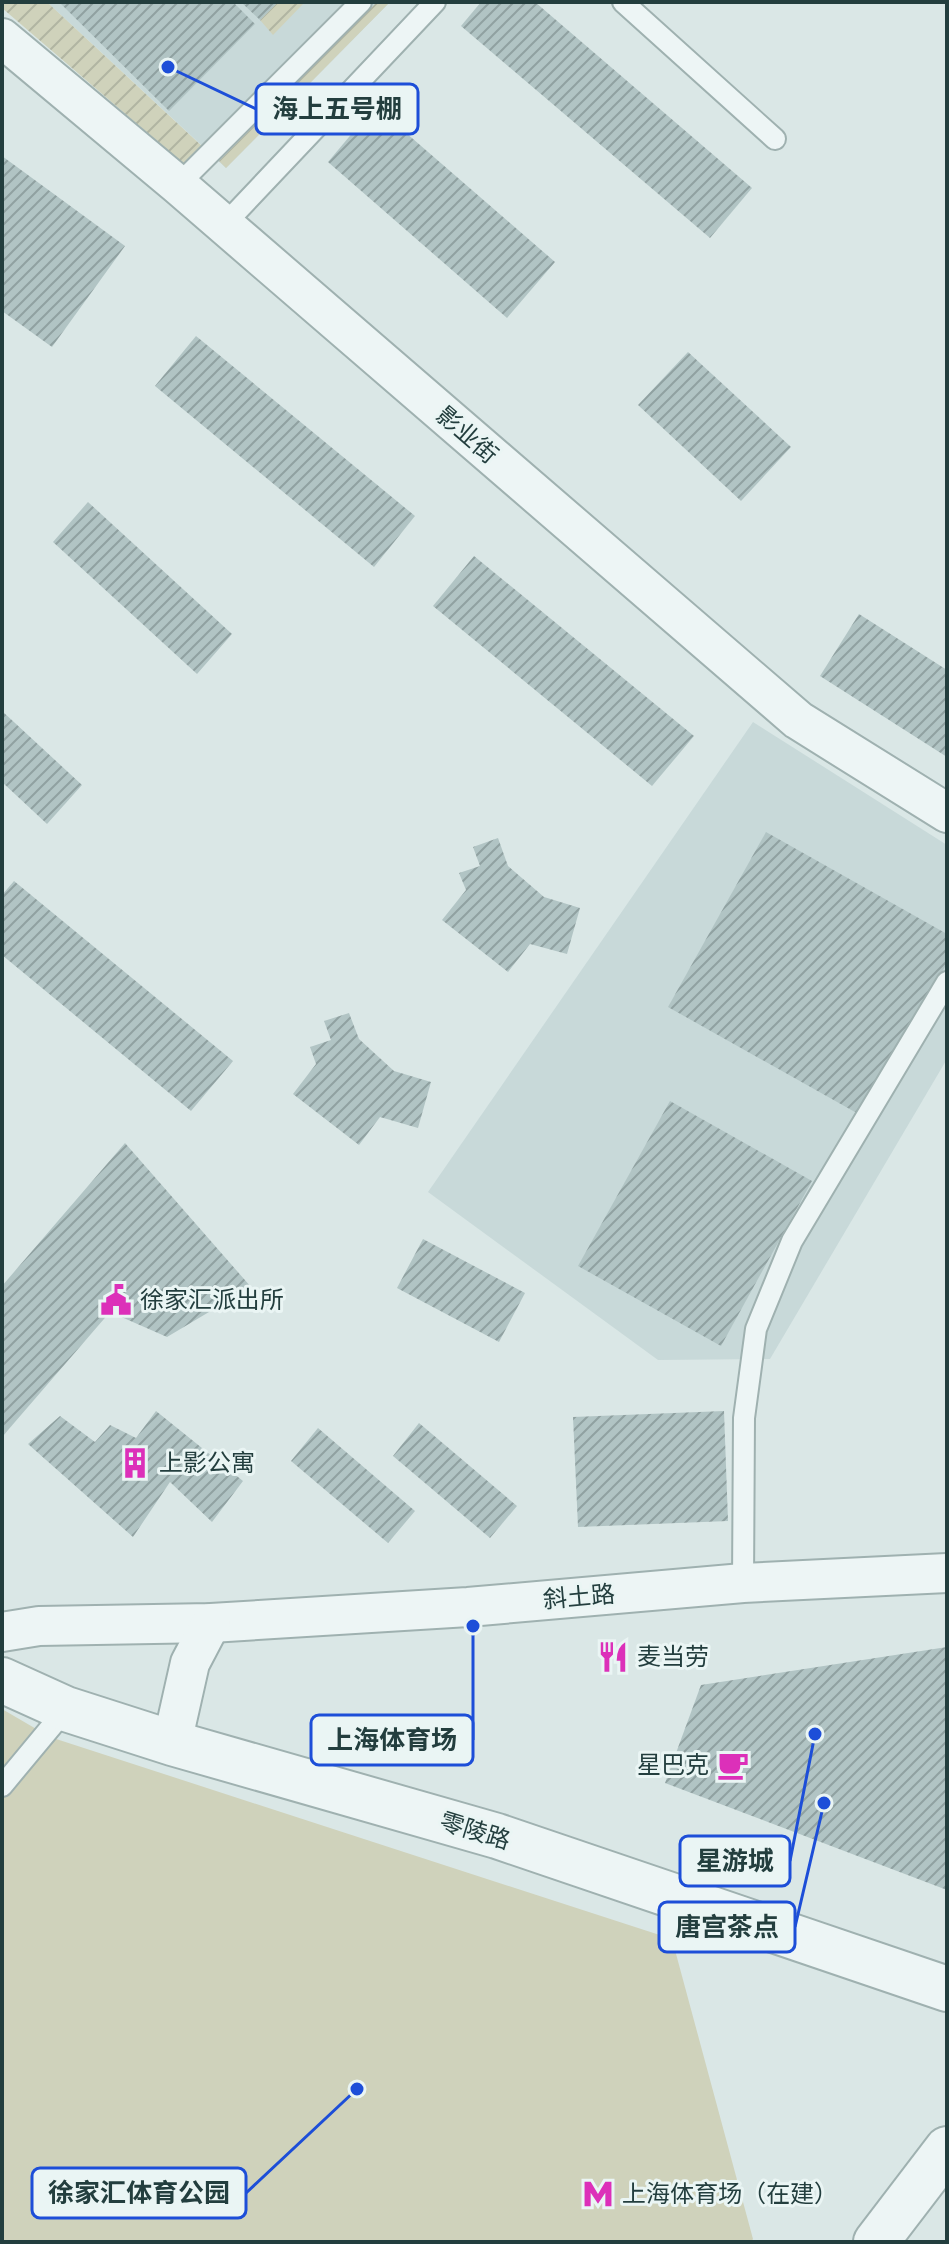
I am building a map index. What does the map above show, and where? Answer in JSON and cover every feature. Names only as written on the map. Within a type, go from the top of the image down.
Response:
[{"type":"street","name":"影业街","points":[[2,38],[178,185],[798,720],[947,813]]},
{"type":"street","name":"斜土路","points":[[2,1632],[39,1626],[211,1623],[468,1607],[743,1583],[947,1573]]},
{"type":"street","points":[[172,1743],[190,1663],[211,1623]]},
{"type":"street","name":"零陵路","points":[[2,1680],[66,1709],[172,1743],[497,1836],[947,1989]]},
{"type":"street","points":[[876,2242],[947,2149]]},
{"type":"lane","points":[[178,185],[361,2]]},
{"type":"lane","points":[[224,225],[435,2]]},
{"type":"lane","points":[[623,2],[775,139]]},
{"type":"lane","points":[[743,1583],[744,1418],[756,1329],[792,1241],[947,982]]},
{"type":"lane","points":[[2,1786],[66,1709]]},
{"type":"shaded area","points":[[47,2],[390,2],[226,168]]},
{"type":"shaded area","points":[[753,722],[947,845],[947,1059],[770,1359],[658,1360],[428,1192]]},
{"type":"green space","points":[[2,2],[47,2],[204,148],[186,166],[2,8]]},
{"type":"green space","points":[[278,2],[305,2],[273,35],[260,20]]},
{"type":"green space","points":[[377,2],[390,2],[226,168],[219,161]]},
{"type":"green space","points":[[2,1709],[50,1737],[672,1939],[753,2239],[751,2242],[2,2242]]},
{"type":"building","points":[[59,2],[233,2],[255,24],[169,111]]},
{"type":"building","points":[[241,2],[278,2],[260,20]]},
{"type":"building","points":[[481,2],[535,2],[752,188],[710,238],[461,26]]},
{"type":"building","points":[[375,106],[555,262],[507,318],[328,162]]},
{"type":"building","points":[[2,156],[125,246],[52,347],[2,311]]},
{"type":"building","points":[[196,336],[415,516],[374,567],[155,386]]},
{"type":"building","points":[[688,352],[791,447],[741,501],[638,405]]},
{"type":"building","points":[[88,502],[232,634],[197,674],[53,542]]},
{"type":"building","points":[[474,556],[694,736],[652,786],[433,606]]},
{"type":"building","points":[[859,614],[947,670],[947,757],[820,676]]},
{"type":"building","points":[[2,711],[82,785],[47,824],[2,782]]},
{"type":"building","points":[[766,832],[947,934],[947,963],[862,1116],[668,1007]]},
{"type":"building","points":[[498,838],[508,866],[544,897],[580,908],[567,954],[530,944],[508,972],[442,920],[466,890],[459,873],[480,866],[473,847]]},
{"type":"building","points":[[14,881],[233,1061],[191,1111],[2,955],[2,895]]},
{"type":"building","points":[[349,1013],[359,1039],[394,1071],[431,1082],[418,1128],[380,1117],[359,1145],[293,1094],[316,1064],[310,1047],[331,1040],[324,1021]]},
{"type":"building","points":[[670,1101],[812,1181],[721,1346],[578,1266]]},
{"type":"building","name":"徐家汇派出所","points":[[125,1143],[251,1287],[167,1337],[110,1312],[2,1437],[2,1286]]},
{"type":"building","points":[[423,1239],[525,1293],[499,1342],[397,1288]]},
{"type":"building","name":"上影公寓","points":[[156,1411],[243,1481],[212,1522],[170,1482],[133,1537],[28,1444],[60,1416],[95,1442],[110,1425],[136,1438]]},
{"type":"building","points":[[724,1411],[728,1521],[578,1527],[573,1417]]},
{"type":"building","points":[[419,1423],[517,1506],[490,1538],[393,1456]]},
{"type":"building","points":[[318,1428],[415,1511],[388,1543],[291,1461]]},
{"type":"building","points":[[947,1647],[947,1890],[665,1783],[701,1685]]},
{"type":"place","name":"海上五号棚","points":[[168,67]]},
{"type":"place","name":"徐家汇派出所","points":[[116,1300]]},
{"type":"place","name":"上影公寓","points":[[135,1463]]},
{"type":"place","name":"上海体育场","points":[[473,1626]]},
{"type":"place","name":"麦当劳","points":[[613,1657]]},
{"type":"place","name":"星游城","points":[[815,1734]]},
{"type":"place","name":"星巴克","points":[[733,1765]]},
{"type":"place","name":"唐宫茶点","points":[[824,1803]]},
{"type":"place","name":"徐家汇体育公园","points":[[357,2089]]},
{"type":"place","name":"上海体育场（在建）","points":[[598,2194]]}]
